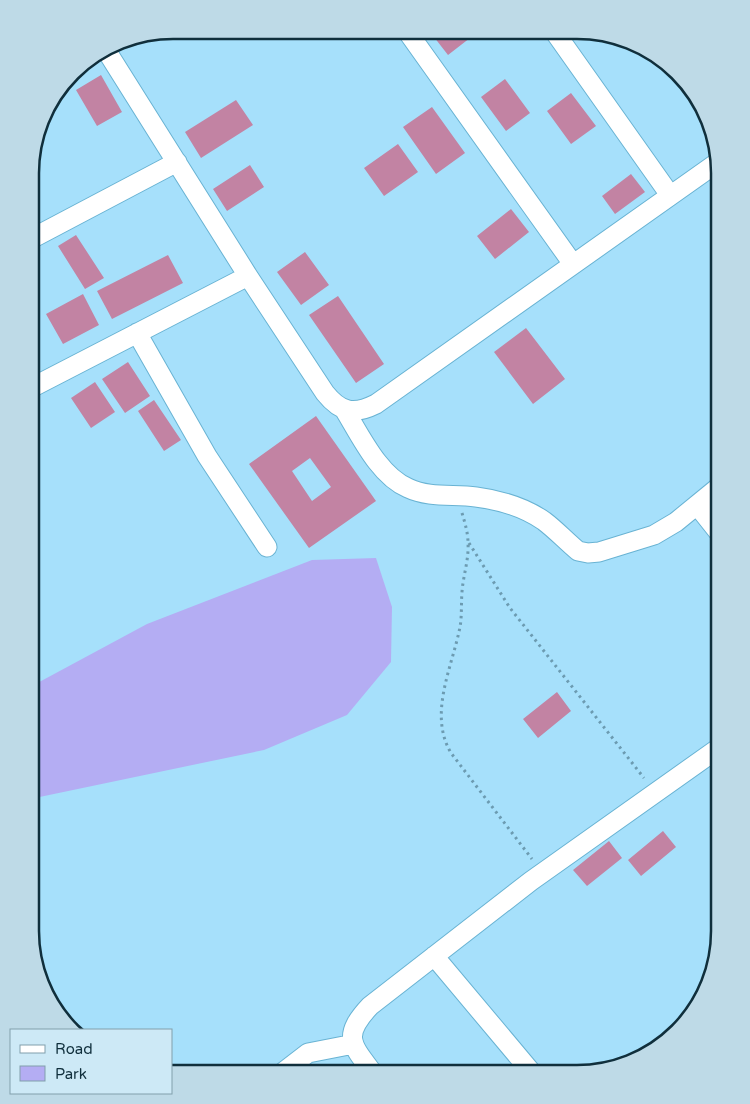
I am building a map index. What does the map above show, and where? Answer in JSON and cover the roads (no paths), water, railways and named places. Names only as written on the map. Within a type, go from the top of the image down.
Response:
[{"type":"street","points":[[413,39],[573,264]]},
{"type":"street","points":[[560,39],[670,196]]},
{"type":"street","points":[[109,55],[248,276],[325,393],[338,406],[344,409],[356,411],[376,404],[711,167]]},
{"type":"street","points":[[39,235],[177,162]]},
{"type":"street","points":[[39,384],[248,276]]},
{"type":"street","points":[[137,333],[207,456],[268,548]]},
{"type":"street","points":[[344,409],[379,465],[396,481],[407,488],[427,494],[495,500],[529,512],[543,520],[578,551],[588,554],[654,534],[667,528],[711,493]]},
{"type":"street","points":[[697,505],[711,523]]},
{"type":"street","points":[[368,1065],[354,1044],[352,1036],[358,1019],[370,1006],[542,873],[711,753]]},
{"type":"street","points":[[434,956],[525,1065]]},
{"type":"street","points":[[292,1065],[308,1053],[354,1044]]}]
